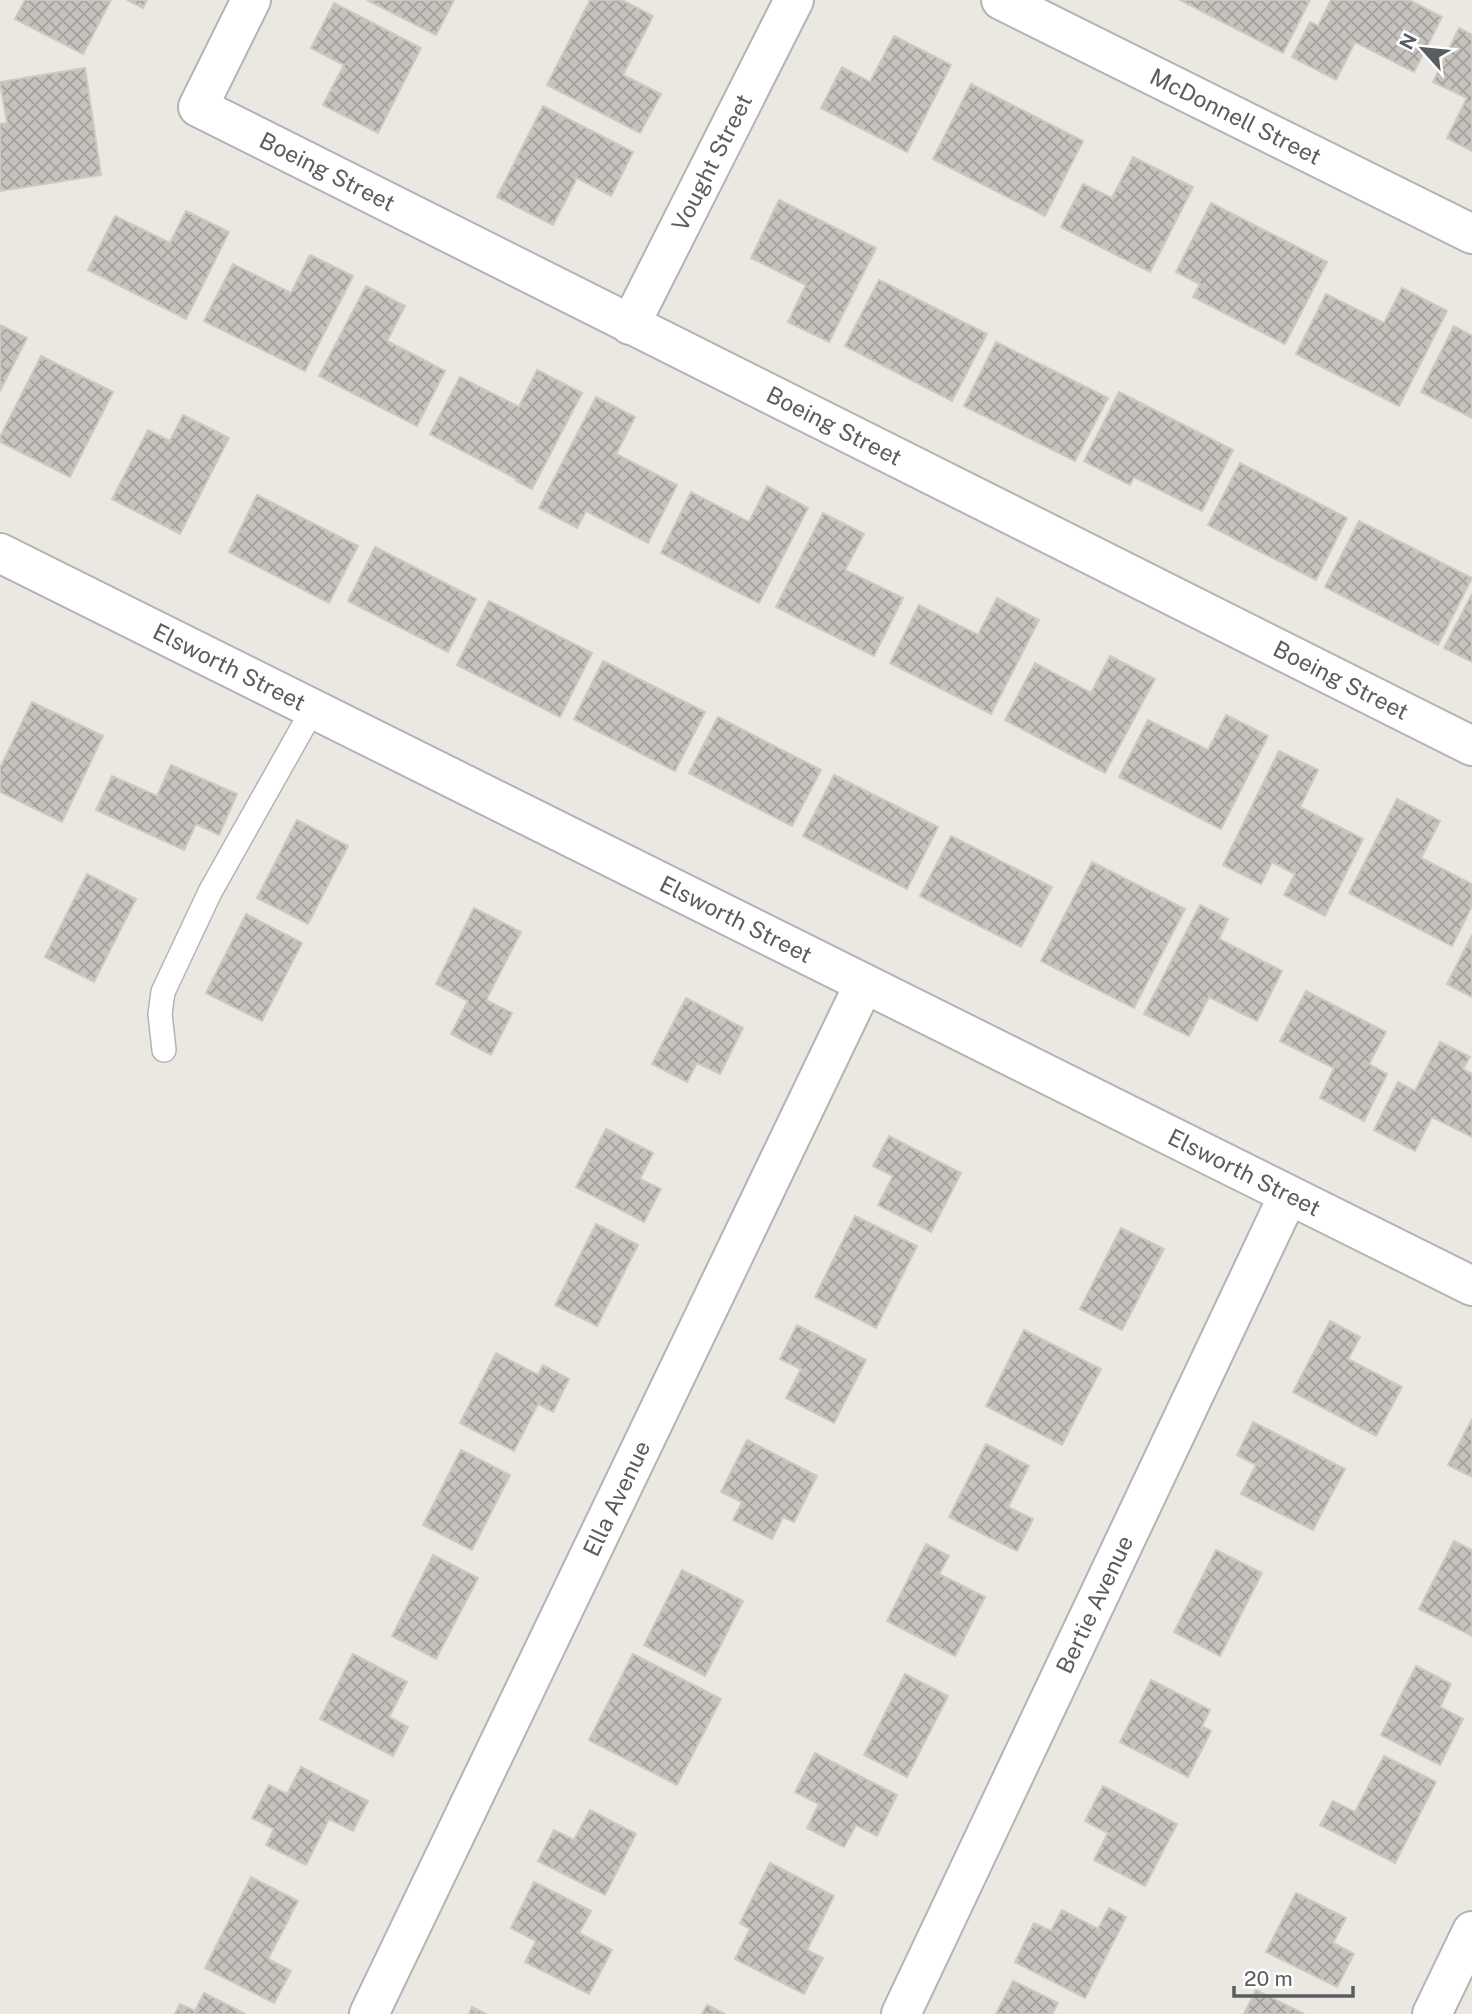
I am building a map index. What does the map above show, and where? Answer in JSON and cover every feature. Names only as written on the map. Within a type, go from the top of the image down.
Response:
[{"type":"street","name":"Boeing Street","points":[[251,0],[198,107],[1472,746]]},
{"type":"street","name":"Vought Street","points":[[630,325],[794,0]]},
{"type":"street","name":"McDonnell Street","points":[[1001,0],[1472,234]]},
{"type":"street","name":"Elsworth Street","points":[[0,553],[1472,1286]]},
{"type":"street","name":"Ella Avenue","points":[[369,2014],[864,984]]},
{"type":"street","name":"Bertie Avenue","points":[[901,2014],[1288,1196]]},
{"type":"street","points":[[1432,2014],[1472,1930]]},
{"type":"lane","points":[[164,1050],[160,1014],[167,982],[211,892],[313,709]]},
{"type":"building","points":[[25,0],[111,0],[83,54],[15,19]]},
{"type":"building","points":[[127,0],[147,0],[143,8]]},
{"type":"building","points":[[367,0],[454,0],[436,35]]},
{"type":"building","points":[[590,0],[622,0],[653,16],[623,75],[661,94],[640,133],[547,85]]},
{"type":"building","points":[[1180,0],[1310,0],[1283,53]]},
{"type":"building","points":[[1331,0],[1409,0],[1442,17],[1414,72],[1355,42],[1336,80],[1292,57],[1310,22],[1318,26]]},
{"type":"building","points":[[334,3],[421,48],[378,133],[323,105],[344,65],[311,48]]},
{"type":"building","points":[[1459,28],[1472,35],[1472,151],[1447,138],[1467,98],[1433,82]]},
{"type":"building","points":[[894,36],[951,65],[907,152],[821,108],[842,67],[870,82]]},
{"type":"building","points":[[85,68],[101,175],[0,191],[0,124],[7,123],[0,82]]},
{"type":"building","points":[[971,84],[1083,141],[1045,216],[933,159]]},
{"type":"building","points":[[543,106],[633,152],[611,196],[577,178],[553,225],[497,197]]},
{"type":"building","points":[[1133,157],[1193,187],[1150,272],[1061,227],[1083,184],[1112,198]]},
{"type":"building","points":[[779,200],[876,248],[829,342],[788,322],[806,285],[751,258]]},
{"type":"building","points":[[1211,203],[1327,262],[1285,344],[1193,297],[1200,284],[1176,272]]},
{"type":"building","points":[[186,211],[229,232],[186,319],[88,270],[115,216],[170,243]]},
{"type":"building","points":[[310,255],[353,276],[305,371],[204,321],[233,264],[291,293]]},
{"type":"building","points":[[879,280],[987,334],[952,401],[845,346]]},
{"type":"building","points":[[366,286],[405,306],[387,341],[445,371],[417,426],[319,376]]},
{"type":"building","points":[[1402,288],[1447,311],[1399,406],[1296,354],[1326,294],[1384,323]]},
{"type":"building","points":[[0,325],[27,338],[0,391]]},
{"type":"building","points":[[1454,326],[1472,336],[1472,418],[1421,392]]},
{"type":"building","points":[[996,342],[1108,398],[1075,461],[964,406]]},
{"type":"building","points":[[41,356],[113,392],[70,477],[0,442],[0,437]]},
{"type":"building","points":[[537,370],[582,393],[532,489],[430,434],[460,377],[519,407]]},
{"type":"building","points":[[1119,392],[1233,450],[1202,511],[1134,477],[1130,485],[1084,461]]},
{"type":"building","points":[[596,397],[635,417],[616,454],[677,485],[648,543],[586,511],[577,528],[539,508]]},
{"type":"building","points":[[183,415],[229,438],[180,534],[112,499],[148,430],[170,441]]},
{"type":"building","points":[[1240,463],[1347,518],[1316,580],[1208,525]]},
{"type":"building","points":[[767,486],[808,508],[759,603],[661,553],[691,492],[749,522]]},
{"type":"building","points":[[257,495],[358,546],[329,603],[229,552]]},
{"type":"building","points":[[823,513],[864,534],[845,570],[903,598],[874,656],[776,607]]},
{"type":"building","points":[[1359,521],[1472,578],[1438,645],[1325,587]]},
{"type":"building","points":[[375,547],[476,599],[448,652],[348,601]]},
{"type":"building","points":[[1472,594],[1472,662],[1444,648]]},
{"type":"building","points":[[997,598],[1039,620],[991,714],[890,663],[919,605],[978,635]]},
{"type":"building","points":[[489,601],[592,653],[560,717],[457,665]]},
{"type":"building","points":[[1110,656],[1155,679],[1105,773],[1005,720],[1035,663],[1091,693]]},
{"type":"building","points":[[603,661],[705,712],[675,771],[574,719]]},
{"type":"building","points":[[32,702],[103,736],[62,822],[0,792],[0,768]]},
{"type":"building","points":[[1226,715],[1268,736],[1221,829],[1119,777],[1148,720],[1208,750]]},
{"type":"building","points":[[718,717],[821,770],[792,826],[689,773]]},
{"type":"building","points":[[1279,751],[1318,770],[1300,807],[1363,839],[1325,916],[1284,895],[1295,874],[1272,862],[1261,884],[1223,865]]},
{"type":"building","points":[[171,765],[237,794],[219,835],[196,824],[184,850],[96,810],[112,776],[157,796]]},
{"type":"building","points":[[834,775],[938,827],[907,889],[803,836]]},
{"type":"building","points":[[1397,799],[1440,821],[1421,858],[1472,884],[1472,906],[1452,946],[1349,893]]},
{"type":"building","points":[[297,820],[348,846],[308,924],[257,898]]},
{"type":"building","points":[[951,836],[1052,887],[1021,947],[920,896]]},
{"type":"building","points":[[1092,862],[1185,909],[1134,1008],[1041,961]]},
{"type":"building","points":[[87,874],[136,899],[94,982],[45,957]]},
{"type":"building","points":[[1200,905],[1228,919],[1219,939],[1282,971],[1257,1021],[1209,997],[1189,1036],[1144,1014]]},
{"type":"building","points":[[474,908],[521,932],[486,1000],[512,1013],[491,1055],[451,1034],[468,1001],[436,984]]},
{"type":"building","points":[[246,914],[302,943],[262,1021],[206,993]]},
{"type":"building","points":[[1472,935],[1472,997],[1447,984]]},
{"type":"building","points":[[1306,991],[1386,1032],[1369,1064],[1387,1074],[1364,1121],[1320,1098],[1334,1068],[1280,1041]]},
{"type":"building","points":[[686,998],[743,1028],[720,1074],[697,1063],[687,1082],[652,1064]]},
{"type":"building","points":[[1440,1042],[1470,1057],[1463,1069],[1472,1074],[1472,1137],[1432,1117],[1415,1151],[1374,1130],[1398,1082],[1415,1091]]},
{"type":"building","points":[[606,1129],[653,1153],[640,1179],[661,1189],[644,1222],[576,1187]]},
{"type":"building","points":[[889,1136],[961,1173],[931,1232],[878,1205],[893,1176],[873,1166]]},
{"type":"building","points":[[855,1216],[917,1246],[876,1328],[815,1297]]},
{"type":"building","points":[[596,1224],[638,1245],[597,1326],[555,1305]]},
{"type":"building","points":[[1121,1228],[1164,1249],[1122,1330],[1080,1309]]},
{"type":"building","points":[[1330,1321],[1360,1337],[1348,1359],[1402,1387],[1376,1436],[1293,1392]]},
{"type":"building","points":[[797,1325],[866,1360],[834,1423],[786,1398],[801,1369],[780,1359]]},
{"type":"building","points":[[1024,1330],[1101,1369],[1062,1445],[986,1406]]},
{"type":"building","points":[[496,1353],[538,1375],[543,1365],[569,1379],[553,1412],[538,1404],[514,1451],[460,1423]]},
{"type":"building","points":[[1472,1419],[1472,1477],[1448,1465]]},
{"type":"building","points":[[1253,1422],[1345,1469],[1313,1530],[1241,1494],[1256,1465],[1237,1455]]},
{"type":"building","points":[[747,1440],[817,1476],[794,1522],[783,1517],[772,1539],[733,1520],[742,1502],[721,1492]]},
{"type":"building","points":[[986,1444],[1029,1466],[1008,1507],[1033,1519],[1017,1551],[949,1517]]},
{"type":"building","points":[[461,1450],[510,1475],[472,1550],[423,1525]]},
{"type":"building","points":[[1454,1541],[1472,1550],[1472,1636],[1419,1609]]},
{"type":"building","points":[[926,1544],[949,1556],[939,1574],[985,1597],[955,1656],[887,1621]]},
{"type":"building","points":[[1216,1550],[1262,1573],[1220,1656],[1174,1632]]},
{"type":"building","points":[[433,1555],[478,1578],[436,1659],[392,1636]]},
{"type":"building","points":[[682,1570],[743,1601],[705,1676],[644,1645]]},
{"type":"building","points":[[353,1654],[407,1682],[389,1717],[408,1727],[393,1756],[320,1719]]},
{"type":"building","points":[[633,1654],[721,1699],[677,1785],[589,1740]]},
{"type":"building","points":[[1416,1666],[1451,1684],[1440,1707],[1463,1719],[1440,1765],[1381,1735]]},
{"type":"building","points":[[905,1674],[948,1696],[907,1777],[864,1755]]},
{"type":"building","points":[[1151,1680],[1210,1710],[1202,1726],[1211,1731],[1188,1777],[1120,1742]]},
{"type":"building","points":[[815,1753],[897,1795],[877,1836],[856,1825],[844,1847],[807,1828],[819,1804],[795,1792]]},
{"type":"building","points":[[1384,1756],[1436,1782],[1395,1863],[1320,1825],[1333,1801],[1355,1812]]},
{"type":"building","points":[[301,1767],[368,1801],[353,1831],[329,1819],[306,1865],[266,1845],[274,1829],[252,1818],[269,1785],[287,1794]]},
{"type":"building","points":[[1103,1786],[1177,1824],[1145,1886],[1094,1860],[1108,1833],[1085,1821]]},
{"type":"building","points":[[590,1810],[636,1834],[605,1895],[538,1861],[554,1830],[574,1840]]},
{"type":"building","points":[[770,1863],[834,1896],[807,1950],[823,1958],[804,1994],[735,1959],[750,1929],[740,1923]]},
{"type":"building","points":[[251,1877],[298,1901],[268,1959],[291,1971],[274,2003],[205,1968]]},
{"type":"building","points":[[534,1882],[591,1911],[579,1933],[612,1950],[589,1994],[525,1962],[536,1941],[511,1928]]},
{"type":"building","points":[[1296,1893],[1346,1918],[1333,1943],[1354,1954],[1337,1987],[1266,1952]]},
{"type":"building","points":[[1109,1908],[1126,1917],[1085,1998],[1015,1962],[1034,1923],[1051,1931],[1062,1910],[1098,1929]]},
{"type":"building","points":[[1013,1981],[1058,2003],[1052,2014],[996,2014]]},
{"type":"building","points":[[1256,1990],[1304,2014],[1244,2014]]},
{"type":"building","points":[[204,1993],[245,2014],[175,2014],[180,2004],[195,2011]]},
{"type":"building","points":[[707,2005],[725,2014],[702,2014]]},
{"type":"building","points":[[472,2007],[486,2014],[469,2014]]}]
